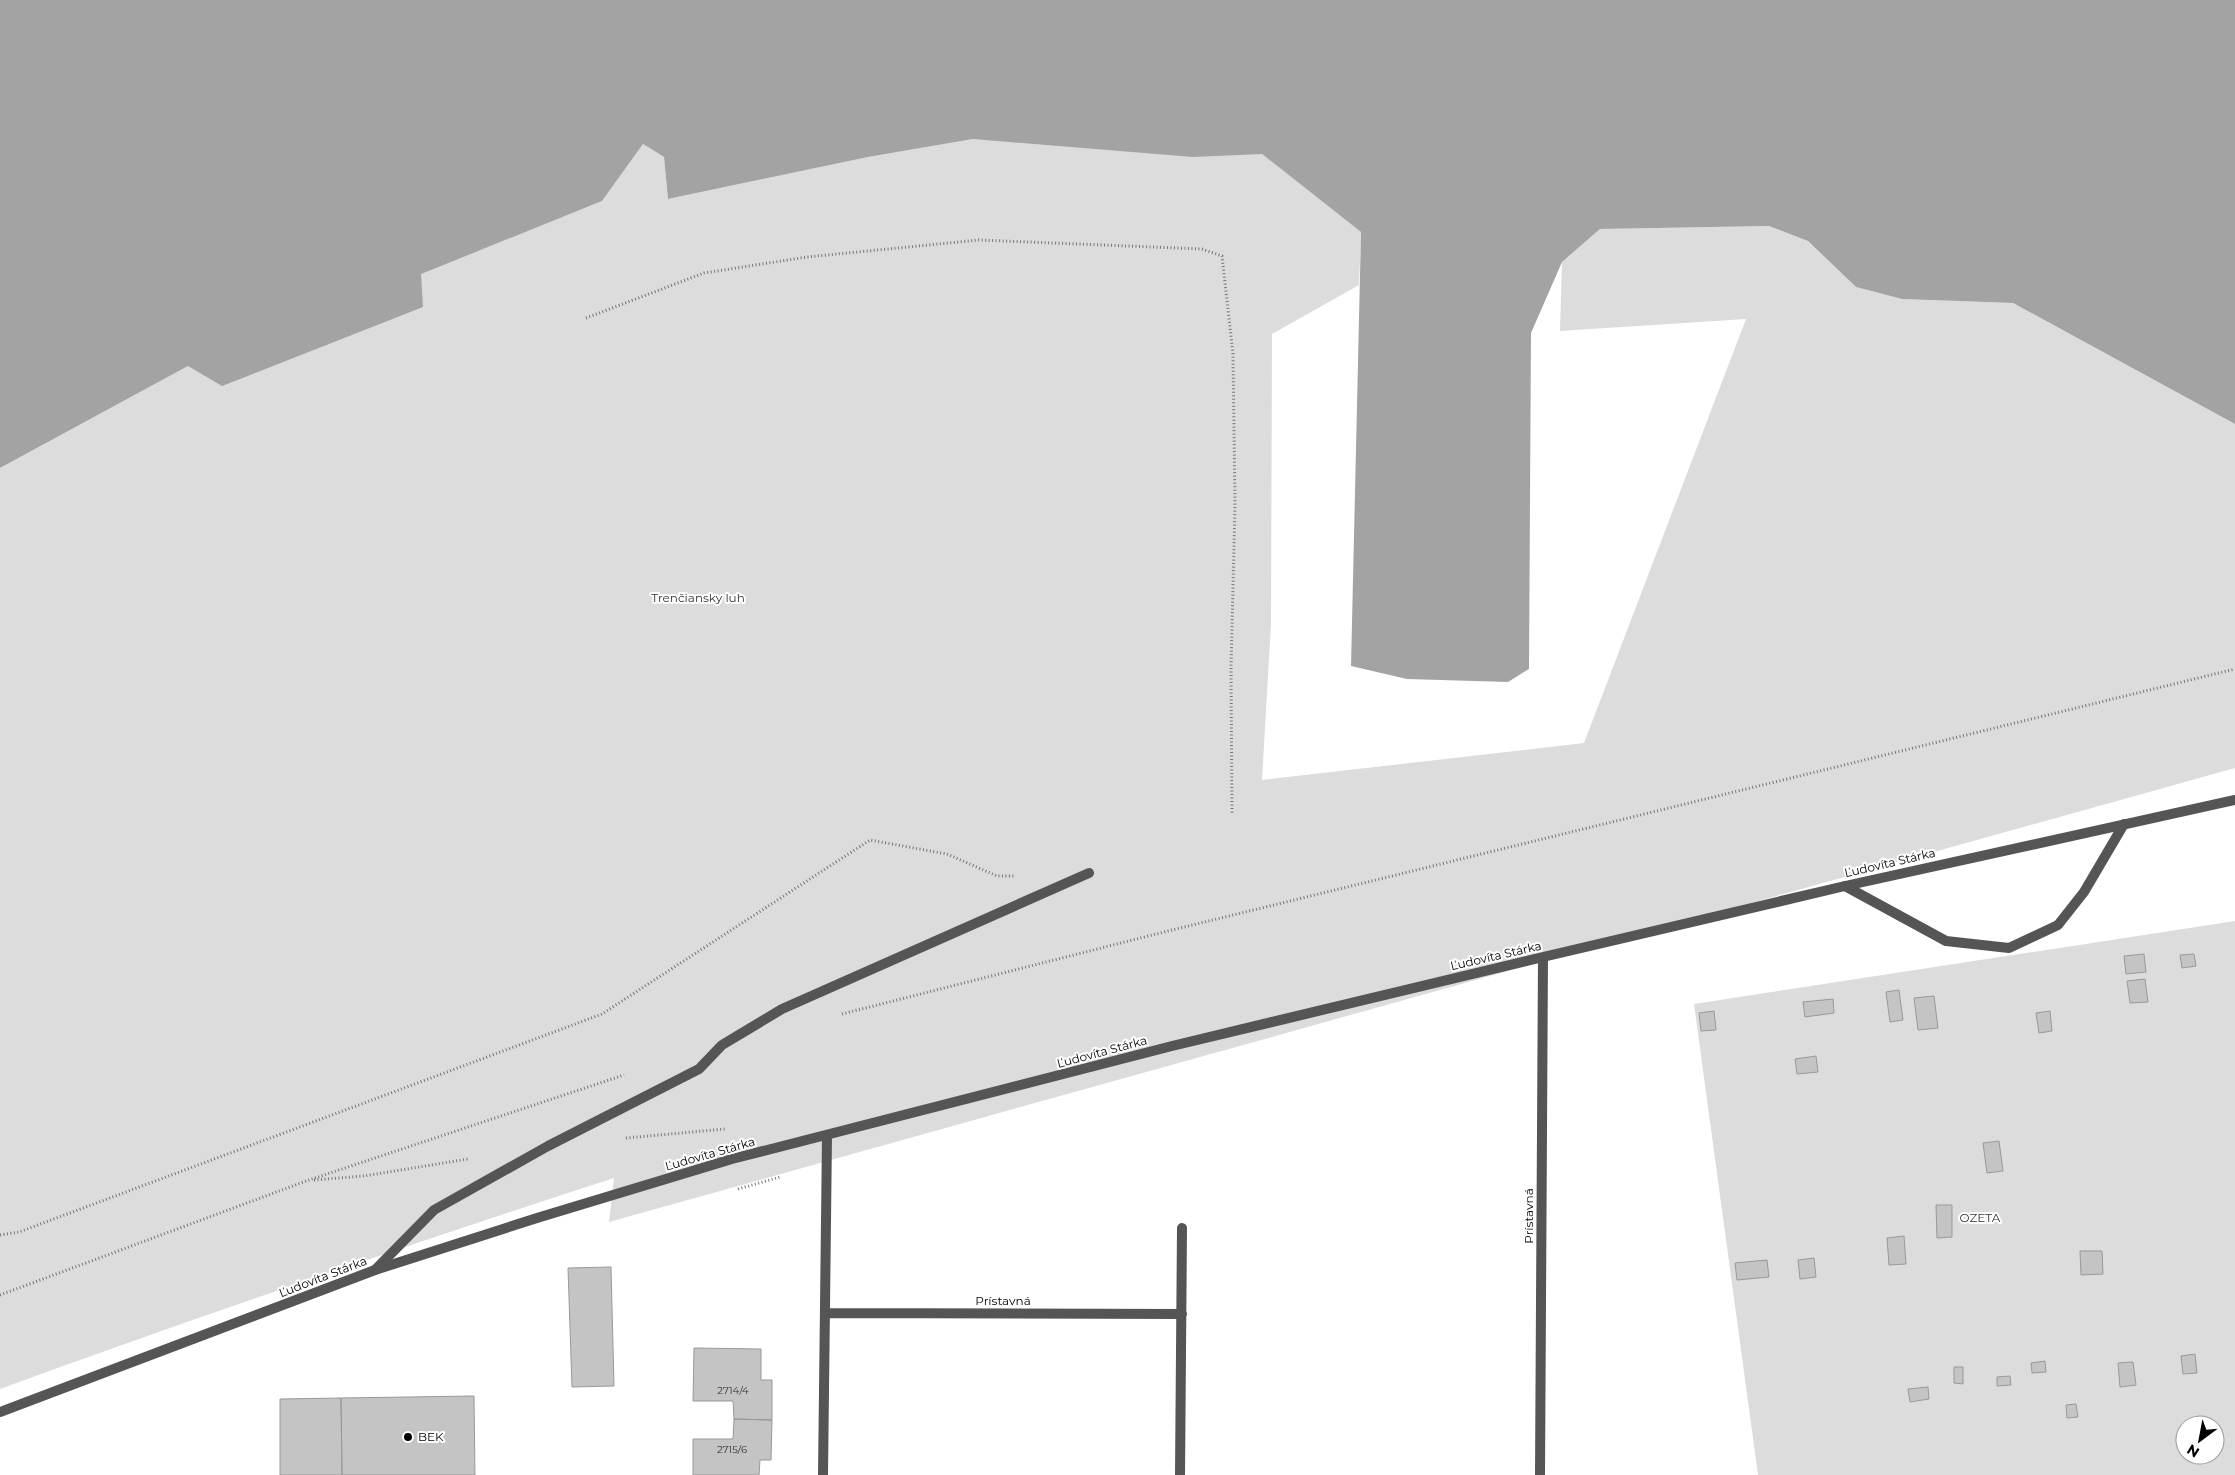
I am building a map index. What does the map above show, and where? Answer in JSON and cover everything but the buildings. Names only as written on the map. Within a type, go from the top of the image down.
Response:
[{"type":"street","name":"Ľudovíta Stárka","points":[[0,1412],[375,1270],[536,1218],[732,1159],[1172,1046],[1543,957],[1845,886],[2235,800]]},
{"type":"street","points":[[1845,886],[1946,940],[2008,948],[2058,925],[2084,892],[2124,824]]},
{"type":"street","points":[[375,1270],[434,1210],[548,1146],[699,1068],[722,1044],[782,1009],[1089,873]]},
{"type":"street","name":"Prístavná","points":[[1540,1475],[1543,957]]},
{"type":"street","points":[[824,1475],[827,1136]]},
{"type":"street","points":[[1180,1475],[1182,1228]]},
{"type":"street","name":"Prístavná","points":[[825,1313],[1182,1314]]},
{"type":"path","points":[[586,318],[704,272],[807,258],[979,240],[1202,249],[1222,256],[1232,354],[1235,505],[1231,668],[1232,813]]},
{"type":"path","points":[[836,1016],[1168,931],[2235,669]]},
{"type":"path","points":[[0,1235],[28,1229],[602,1014],[870,840],[946,854],[997,876],[1016,876]]},
{"type":"path","points":[[0,1295],[306,1181],[627,1074]]},
{"type":"path","points":[[738,1189],[780,1178]]},
{"type":"green space","name":"Trenčiansky luh","points":[[973,139],[1262,154],[1361,232],[1359,285],[1272,334],[1271,623],[1262,780],[1584,743],[1746,319],[1560,331],[1562,262],[1600,229],[1769,226],[1808,241],[1856,287],[1902,299],[2013,303],[2235,424],[2235,768],[609,1222],[614,1178],[306,1281],[0,1389],[0,468],[188,366],[602,201],[643,144],[664,157],[668,199],[868,157]]},
{"type":"green space","name":"OZETA","points":[[2235,921],[2235,1475],[1758,1475],[1694,1004]]},
{"type":"shaded area","points":[[0,0],[2235,0],[2235,424],[2013,303],[1902,299],[1856,287],[1808,241],[1769,226],[1600,229],[1562,262],[1531,333],[1529,669],[1508,682],[1407,679],[1351,666],[1361,232],[1262,154],[1193,157],[973,139],[868,157],[668,199],[664,157],[643,144],[602,201],[421,274],[423,307],[222,386],[188,366],[0,468]]},
{"type":"place","name":"BEK","points":[[408,1437]]}]
